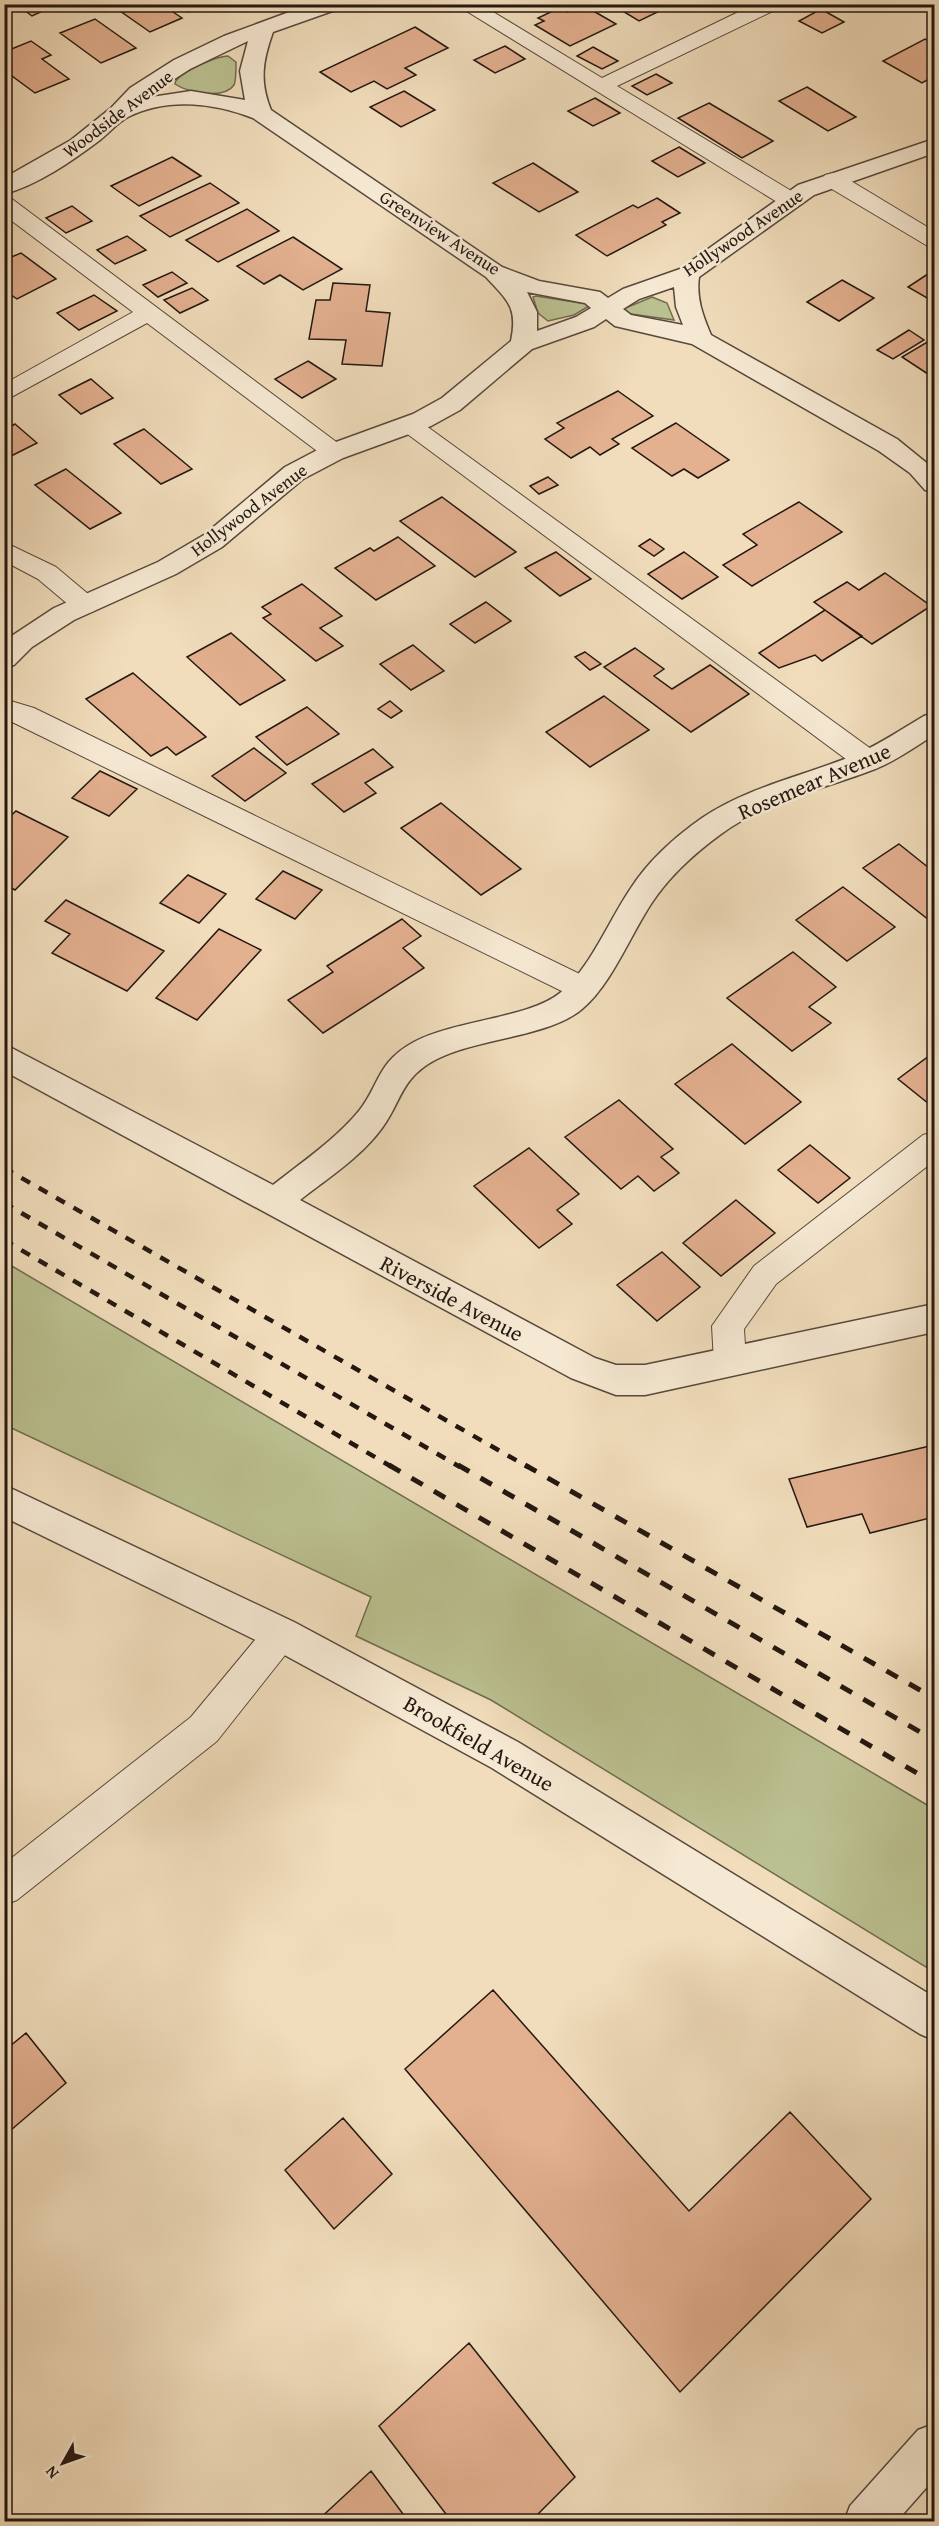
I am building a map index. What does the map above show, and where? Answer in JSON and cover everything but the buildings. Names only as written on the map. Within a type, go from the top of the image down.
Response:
[{"type":"street","name":"Woodside Avenue","points":[[4,188],[51,165],[121,112],[138,94],[182,65],[263,29],[334,4]]},
{"type":"street","points":[[261,112],[250,89],[250,73],[263,29]]},
{"type":"street","name":"Greenview Avenue","points":[[121,112],[152,102],[185,96],[225,100],[261,112],[494,272],[534,287],[592,297],[624,321],[674,330],[701,339],[888,445],[919,467],[934,484]]},
{"type":"street","name":"Hollywood Avenue","points":[[4,658],[22,640],[85,604],[167,568],[213,541],[294,473],[334,452],[410,425],[451,404],[471,389],[502,359],[523,344],[585,322],[631,294],[688,274],[790,200],[833,180],[934,146]]},
{"type":"street","points":[[494,272],[519,294],[524,305],[526,327],[523,344]]},
{"type":"street","points":[[688,274],[685,286],[687,305],[701,339]]},
{"type":"street","name":"Rosemear Avenue","points":[[274,1203],[346,1145],[371,1119],[394,1076],[424,1051],[460,1036],[535,1018],[569,1003],[584,989],[642,894],[674,856],[713,825],[752,803],[868,761],[934,723]]},
{"type":"street","name":"Riverside Avenue","points":[[4,1056],[583,1368],[616,1380],[645,1380],[934,1318]]},
{"type":"street","name":"Brookfield Avenue","points":[[4,1500],[281,1634],[506,1755],[934,2020]]},
{"type":"street","points":[[866,2522],[934,2446]]},
{"type":"lane","points":[[465,4],[790,200]]},
{"type":"lane","points":[[600,86],[772,4]]},
{"type":"lane","points":[[833,180],[934,240]]},
{"type":"lane","points":[[4,204],[334,452]]},
{"type":"lane","points":[[4,394],[148,313]]},
{"type":"lane","points":[[410,425],[868,761]]},
{"type":"lane","points":[[4,550],[46,573],[85,604]]},
{"type":"lane","points":[[4,708],[25,714],[584,989]]},
{"type":"lane","points":[[730,1362],[728,1326],[765,1275],[934,1144]]},
{"type":"lane","points":[[4,1887],[204,1729],[281,1634]]},
{"type":"green space","points":[[228,56],[236,62],[235,83],[229,90],[205,93],[188,90],[175,84],[182,75],[197,66]]},
{"type":"green space","points":[[533,297],[589,306],[574,315],[548,321],[538,313]]},
{"type":"green space","points":[[652,297],[667,303],[674,320],[624,313],[623,309]]},
{"type":"green space","points":[[5,1262],[934,1809],[934,1972],[491,1700],[356,1636],[371,1597],[5,1425]]},
{"type":"railway","points":[[4,1168],[528,1467]]},
{"type":"railway","points":[[4,1203],[460,1467]]},
{"type":"railway","points":[[4,1240],[392,1467]]},
{"type":"railway","points":[[389,1465],[934,1783]]},
{"type":"railway","points":[[458,1465],[934,1740]]},
{"type":"railway","points":[[525,1465],[934,1698]]}]
